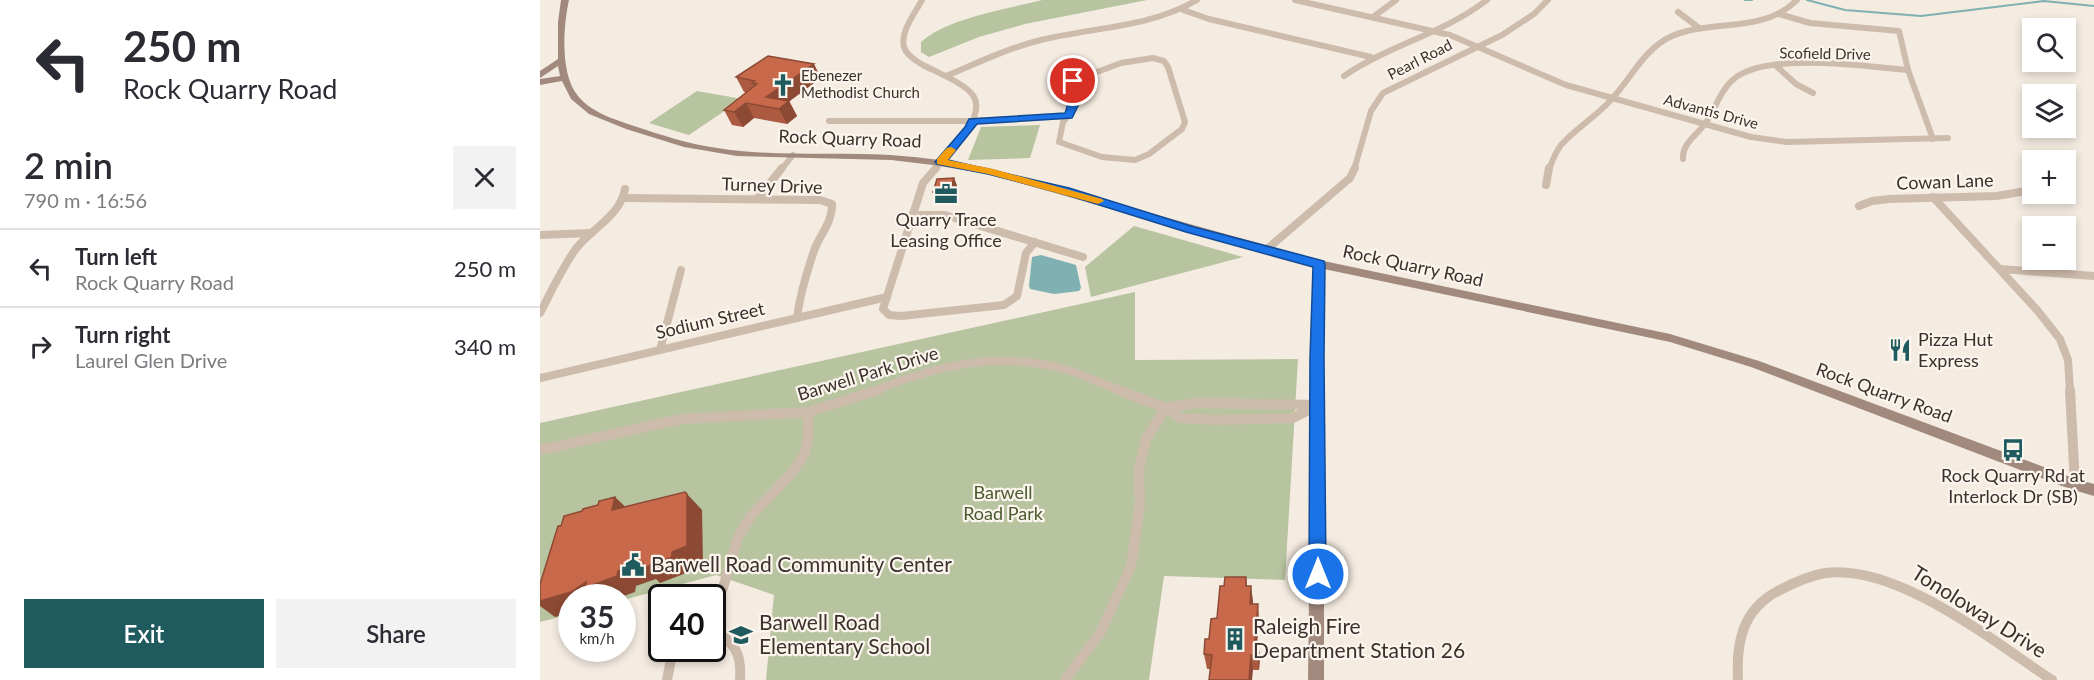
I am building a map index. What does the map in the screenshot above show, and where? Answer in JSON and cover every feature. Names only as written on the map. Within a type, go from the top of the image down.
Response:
[{"type":"main road","name":"Rock Quarry Road","points":[[565,0],[559,26],[565,78],[570,93],[586,108],[604,118],[649,134],[717,151],[874,156],[941,162],[989,171],[1319,264],[1677,340],[1755,364],[2092,490]]},
{"type":"main road","points":[[540,75],[563,59]]},
{"type":"main road","points":[[540,82],[565,78]]},
{"type":"main road","points":[[1316,680],[1319,264]]},
{"type":"street","points":[[922,0],[904,35],[904,48],[914,60],[966,88],[974,96],[977,106],[970,128],[922,183],[883,309],[889,315],[901,316],[1004,305],[1017,296],[1026,253],[1035,242]]},
{"type":"street","points":[[946,76],[1000,53],[1042,39],[1148,20],[1183,10],[1197,0]]},
{"type":"street","name":"Advantis Drive","points":[[1295,0],[1435,31],[1479,46],[1551,80],[1751,137],[1787,142],[1948,138]]},
{"type":"street","points":[[1373,17],[1396,0]]},
{"type":"street","points":[[1344,76],[1371,57],[1435,31],[1457,20],[1487,0]]},
{"type":"street","name":"Pearl Road","points":[[1266,250],[1350,178],[1358,165],[1370,114],[1383,93],[1528,20],[1548,0]]},
{"type":"street","points":[[1546,185],[1549,168],[1562,144],[1613,99],[1660,42],[1699,28],[1745,23],[1779,14],[1797,0]]},
{"type":"street","points":[[1183,10],[1209,19],[1371,57]]},
{"type":"street","points":[[1678,12],[1699,28]]},
{"type":"street","points":[[1779,14],[1824,25],[1899,31],[1908,70],[1934,139]]},
{"type":"street","points":[[1153,58],[1164,61],[1168,66],[1185,122],[1182,129],[1142,158],[1127,162],[1081,151],[1059,142],[1062,122],[1068,116],[1074,104],[1071,89],[1073,81],[1121,63],[1153,58]]},
{"type":"street","points":[[1774,64],[1796,84],[1813,93]]},
{"type":"street","name":"Scofield Drive","points":[[1683,159],[1684,148],[1704,125],[1730,83],[1736,77],[1753,69],[1774,64],[1867,66],[1908,70]]},
{"type":"street","points":[[829,121],[972,121],[1068,116]]},
{"type":"street","points":[[757,199],[794,155]]},
{"type":"street","points":[[540,313],[582,242],[625,198],[626,189]]},
{"type":"street","name":"Cowan Lane","points":[[1859,206],[1872,201],[1997,196],[2022,192]]},
{"type":"street","points":[[1933,197],[2000,269],[2060,339],[2068,360],[2075,485]]},
{"type":"street","name":"Turney Drive","points":[[625,198],[820,200],[832,204],[832,214],[819,239],[800,296],[797,318]]},
{"type":"street","points":[[912,215],[945,214],[1083,257]]},
{"type":"street","points":[[540,236],[591,233]]},
{"type":"street","points":[[2000,269],[2094,276]]},
{"type":"street","points":[[660,350],[681,270]]},
{"type":"street","name":"Sodium Street","points":[[540,378],[887,297]]},
{"type":"street","name":"Barwell Park Drive","points":[[540,450],[681,419],[808,412],[945,366],[980,361],[1008,360],[1070,371],[1166,408],[1180,418],[1230,420],[1293,418],[1318,405]]},
{"type":"street","points":[[1065,680],[1100,633],[1131,566],[1140,504],[1139,470],[1146,439],[1166,408],[1185,402],[1227,404],[1294,402],[1318,405]]},
{"type":"street","points":[[724,584],[738,537],[751,516],[804,456],[808,438],[808,412]]},
{"type":"street","name":"Tonoloway Drive","points":[[1738,680],[1737,642],[1746,618],[1758,604],[1797,581],[1813,575],[1835,572],[1861,574],[1894,582],[1920,594],[2045,678]]},
{"type":"street","points":[[726,638],[734,645],[742,658],[740,680]]},
{"type":"street","points":[[666,680],[670,662]]},
{"type":"green space","points":[[1042,0],[1147,0],[1025,24],[979,37],[929,57],[921,52],[921,42],[946,27],[978,15]]},
{"type":"green space","points":[[697,91],[742,99],[689,135],[649,123]]},
{"type":"green space","points":[[1040,125],[1030,158],[968,160],[981,127]]},
{"type":"green space","points":[[1134,226],[1243,257],[1091,297],[1085,267]]},
{"type":"green space","name":"Barwell Road Park","points":[[1135,292],[1135,360],[1298,359],[1285,580],[1164,576],[1149,680],[766,680],[774,595],[716,575],[683,584],[648,584],[648,593],[636,597],[636,584],[558,584],[558,617],[540,622],[540,423]]},
{"type":"water","points":[[1041,255],[1076,265],[1081,288],[1079,291],[1054,294],[1030,289],[1032,257]]},
{"type":"building","points":[[768,56],[814,64],[766,97],[789,101],[779,109],[746,103],[734,112],[724,110],[757,84],[752,83],[755,81],[736,77]]},
{"type":"building","points":[[954,178],[950,190],[933,192],[937,179]]},
{"type":"building","points":[[685,492],[687,494],[687,546],[672,552],[672,557],[643,568],[643,562],[618,571],[617,576],[596,584],[586,584],[586,582],[558,584],[558,596],[540,601],[540,584],[558,526],[561,526],[564,516],[598,505],[599,501],[615,497],[612,510]]},
{"type":"building","name":"Raleigh Fire Department Station 26","points":[[1225,577],[1246,577],[1246,586],[1251,586],[1250,604],[1258,604],[1255,641],[1258,642],[1257,655],[1251,655],[1249,680],[1209,680],[1212,655],[1204,654],[1205,639],[1209,639],[1211,619],[1217,618],[1220,586],[1224,586]]},
{"type":"waterway","points":[[1745,0],[1752,0]]},
{"type":"waterway","points":[[1807,0],[1845,10],[1921,16],[2044,1],[2094,6]]},
{"type":"slow traffic","points":[[951,150],[941,162],[989,171],[1098,201]]},
{"type":"place","name":"Ebenezer Methodist Church","points":[[783,85]]},
{"type":"place","name":"Quarry Trace Leasing Office","points":[[946,194]]},
{"type":"place","name":"Pizza Hut Express","points":[[1900,350]]},
{"type":"place","name":"Rock Quarry Rd at Interlock Dr (SB)","points":[[2013,450]]},
{"type":"place","name":"Barwell Road Community Center","points":[[633,565]]},
{"type":"place","name":"Barwell Road Elementary School","points":[[741,635]]},
{"type":"place","name":"Raleigh Fire Department Station 26","points":[[1235,639]]},
{"type":"route","points":[[1073,81],[1071,89],[1074,104],[1068,116],[972,121],[970,128],[941,162],[989,171],[1065,191],[1190,229],[1319,264],[1318,574]]}]
